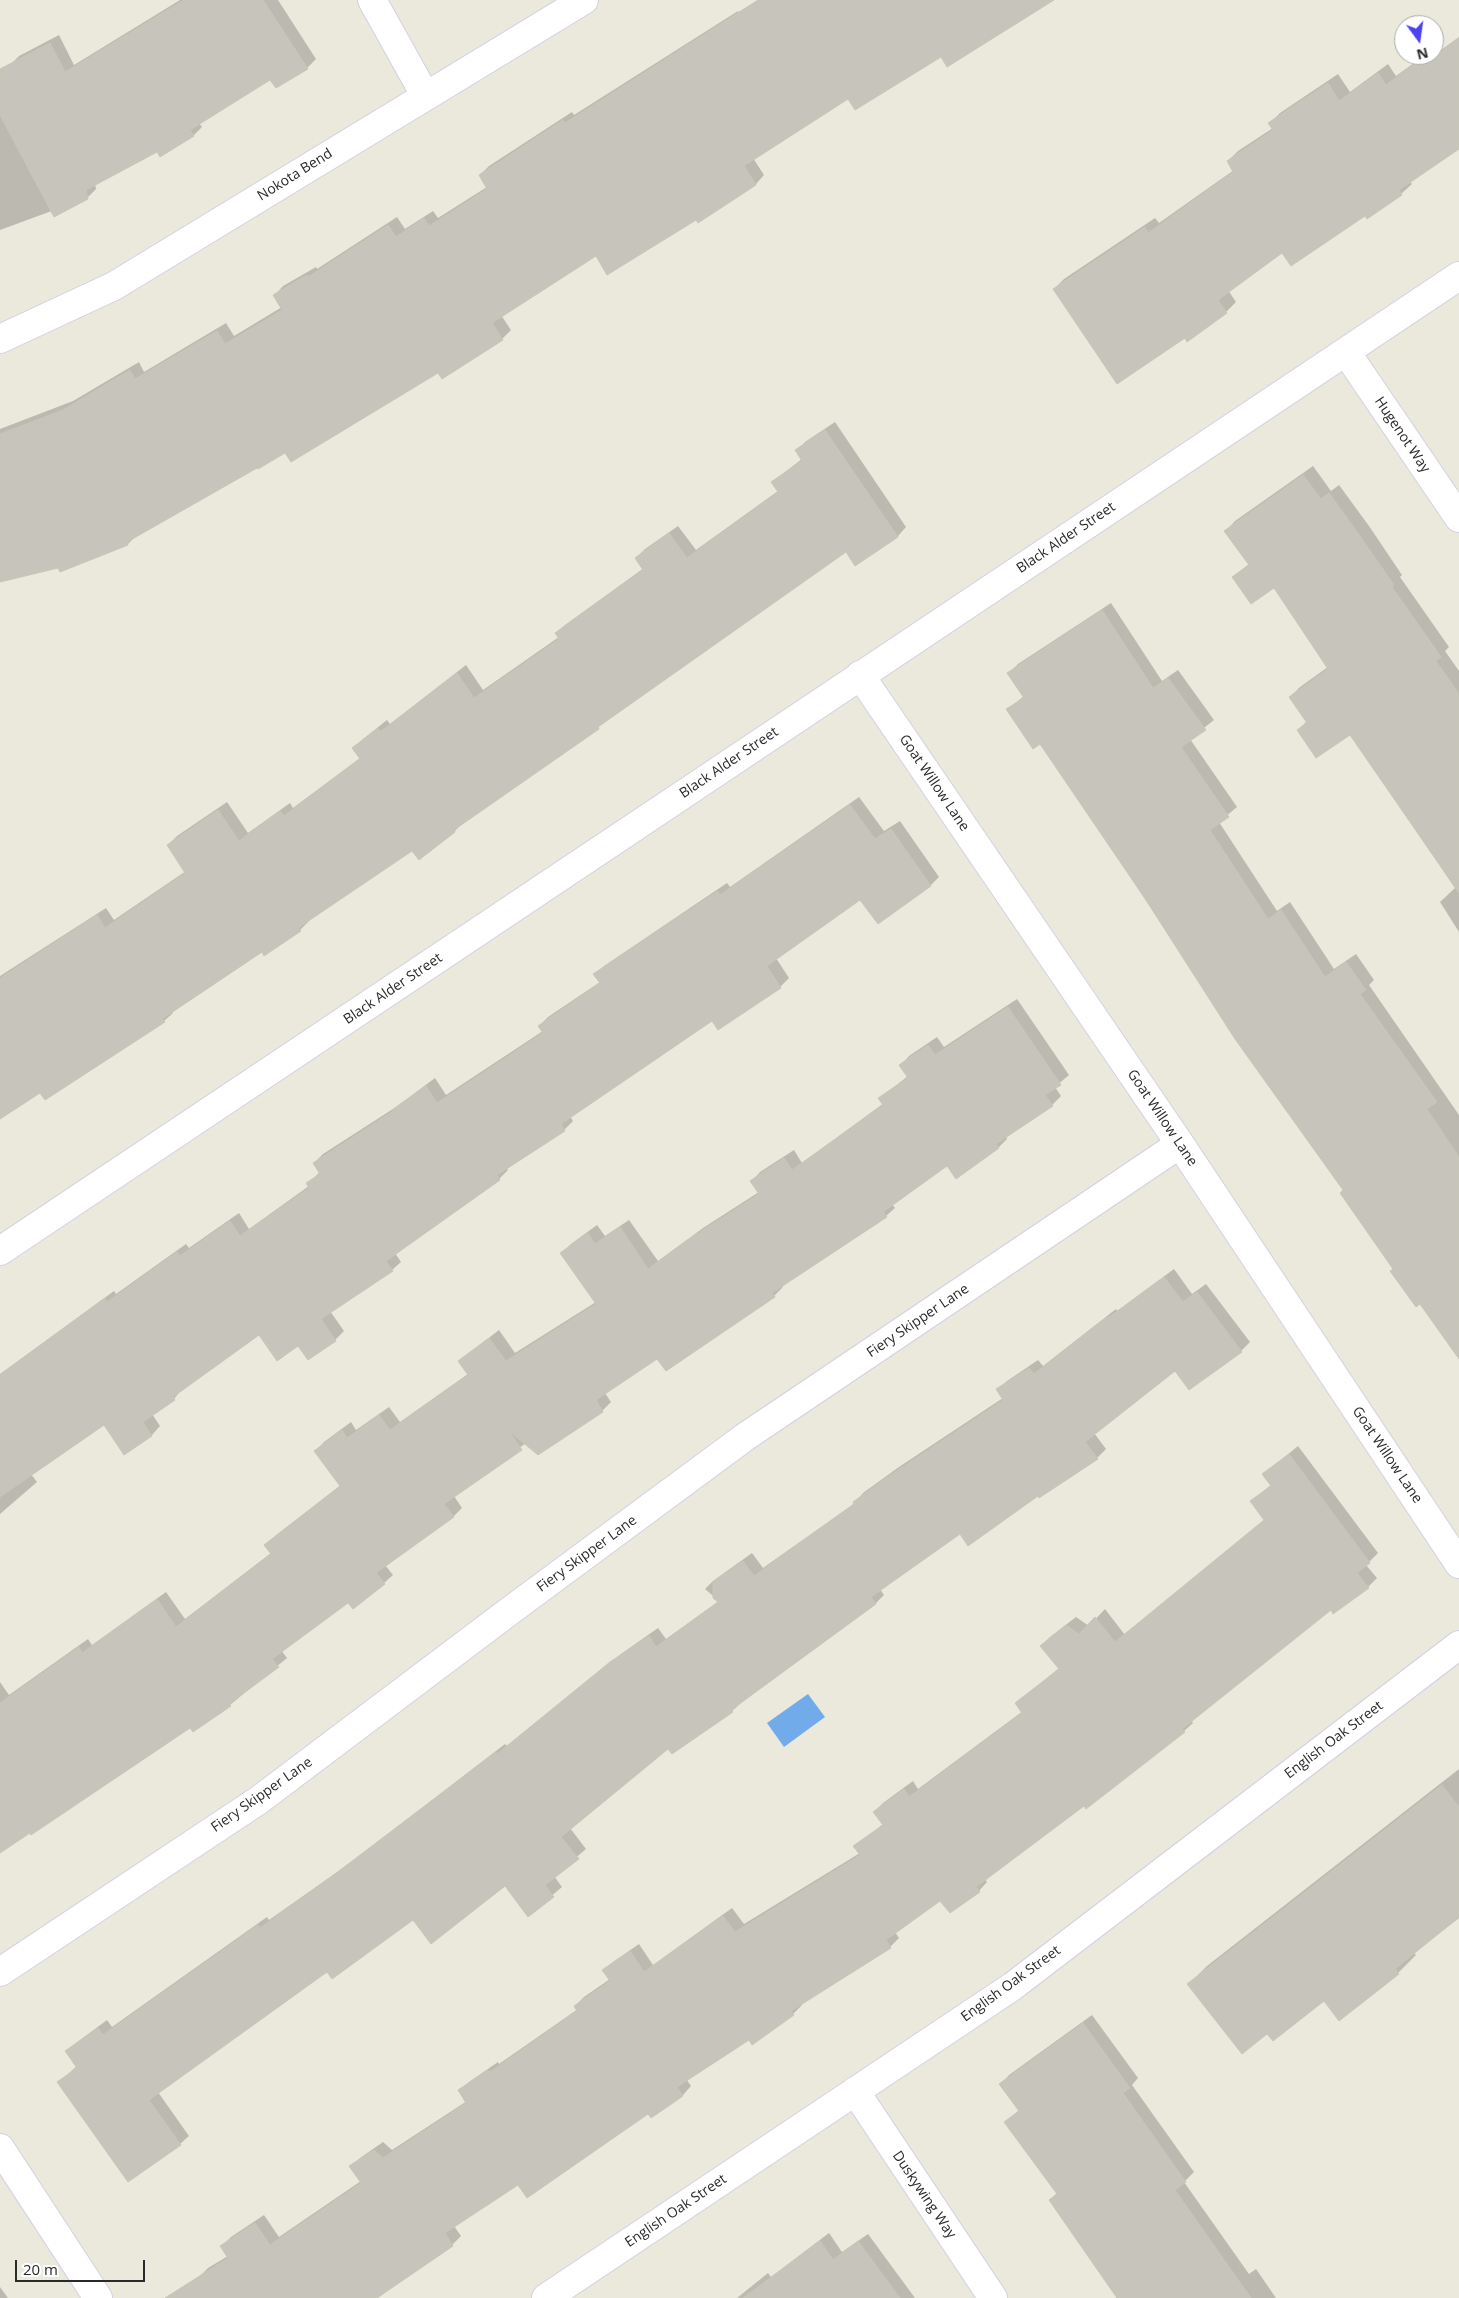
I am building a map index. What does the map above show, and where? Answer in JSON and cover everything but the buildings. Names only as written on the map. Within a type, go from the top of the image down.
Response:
[{"type":"street","points":[[372,0],[425,95]]},
{"type":"street","name":"Nokota Bend","points":[[0,339],[114,286],[584,0]]},
{"type":"street","name":"Black Alder Street","points":[[0,1251],[1459,276]]},
{"type":"street","name":"Hugenot Way","points":[[1346,352],[1459,518]]},
{"type":"street","name":"Goat Willow Lane","points":[[860,675],[1180,1144],[1459,1564]]},
{"type":"street","name":"Fiery Skipper Lane","points":[[0,1972],[259,1800],[510,1610],[745,1437],[1180,1144]]},
{"type":"street","name":"English Oak Street","points":[[546,2298],[1013,1986],[1459,1645]]},
{"type":"street","name":"Duskywing Way","points":[[855,2092],[993,2298]]},
{"type":"street","points":[[0,2148],[98,2298]]},
{"type":"water","points":[[808,1694],[825,1717],[784,1747],[767,1723]]}]
